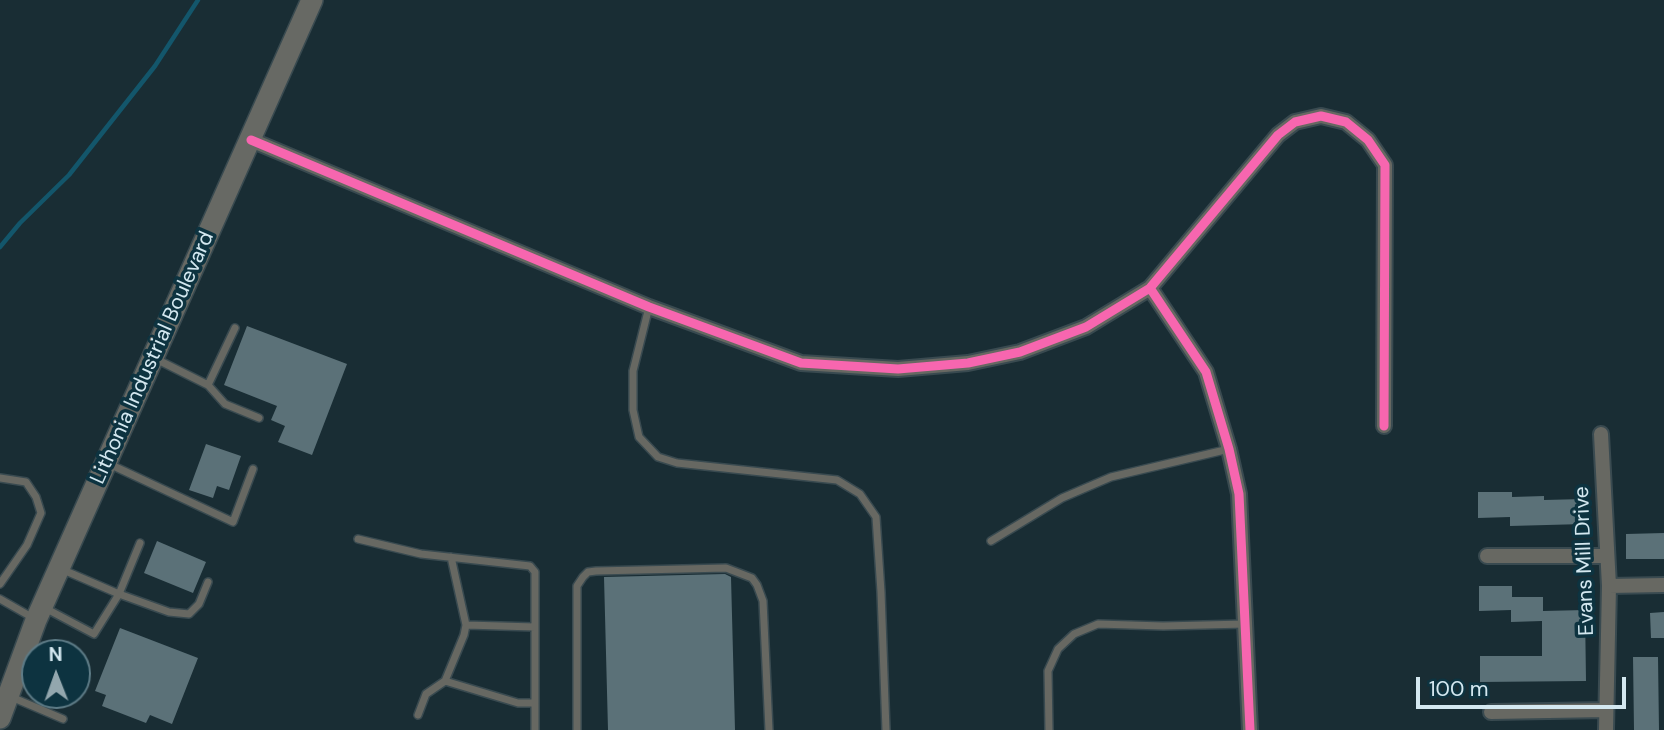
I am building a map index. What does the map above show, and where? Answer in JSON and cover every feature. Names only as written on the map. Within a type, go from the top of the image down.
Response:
[{"type":"main road","name":"Lithonia Industrial Boulevard","points":[[0,718],[39,613],[312,0]]},
{"type":"street","points":[[251,140],[649,307],[801,363],[898,369],[968,363],[1020,352],[1086,327],[1150,288],[1278,135],[1295,122],[1321,116],[1346,122],[1368,140],[1385,165],[1384,426]]},
{"type":"street","points":[[1150,288],[1206,372],[1229,449],[1239,494],[1250,730]]},
{"type":"street","name":"Evans Mill Drive","points":[[1601,434],[1609,586],[1606,730]]},
{"type":"street","points":[[1487,556],[1607,556]]},
{"type":"street","points":[[1609,586],[1664,585]]},
{"type":"street","points":[[1491,712],[1606,710]]},
{"type":"lane","points":[[649,307],[633,371],[633,410],[639,437],[658,457],[677,463],[837,480],[860,494],[876,517],[882,598],[886,730]]},
{"type":"lane","points":[[208,385],[235,328]]},
{"type":"lane","points":[[153,357],[208,385],[225,404],[259,418]]},
{"type":"lane","points":[[991,541],[1062,498],[1111,477],[1229,449]]},
{"type":"lane","points":[[107,463],[233,522],[253,469]]},
{"type":"lane","points":[[0,478],[26,482],[36,497],[41,513],[27,545],[0,584]]},
{"type":"lane","points":[[358,539],[421,554],[530,566],[535,572],[535,730]]},
{"type":"lane","points":[[0,600],[94,634],[119,594],[140,543]]},
{"type":"lane","points":[[418,715],[426,694],[445,681],[464,635],[466,625],[450,557]]},
{"type":"lane","points":[[577,730],[577,596],[583,577],[596,570],[726,568],[752,578],[758,584],[763,601],[769,730]]},
{"type":"lane","points":[[60,569],[169,612],[189,614],[199,604],[208,582]]},
{"type":"lane","points":[[1049,730],[1048,671],[1058,649],[1074,634],[1098,624],[1245,624]]},
{"type":"lane","points":[[466,625],[535,627]]},
{"type":"lane","points":[[445,681],[518,703],[535,703]]},
{"type":"lane","points":[[8,695],[63,719]]},
{"type":"building","points":[[247,326],[347,364],[312,455],[278,442],[285,426],[271,420],[277,406],[224,385]]},
{"type":"building","points":[[206,444],[241,456],[229,490],[217,486],[213,498],[189,490]]},
{"type":"building","points":[[1478,492],[1512,492],[1512,497],[1544,496],[1544,500],[1584,499],[1584,524],[1510,526],[1510,517],[1478,518]]},
{"type":"building","points":[[1664,533],[1664,559],[1626,559],[1626,534]]},
{"type":"building","points":[[157,541],[206,562],[193,593],[144,573]]},
{"type":"building","points":[[725,574],[731,577],[735,730],[608,730],[604,577]]},
{"type":"building","points":[[1479,586],[1512,586],[1512,597],[1543,597],[1543,611],[1585,610],[1586,681],[1480,682],[1480,656],[1542,656],[1542,621],[1511,622],[1511,610],[1479,611]]},
{"type":"building","points":[[1664,612],[1664,638],[1651,638],[1650,613]]},
{"type":"building","points":[[120,628],[198,658],[172,724],[150,715],[146,723],[102,706],[106,695],[95,691]]},
{"type":"building","points":[[1633,657],[1658,657],[1659,730],[1634,730]]},
{"type":"waterway","points":[[0,247],[20,223],[69,175],[155,66],[198,0]]},
{"type":"cycle path","points":[[1250,730],[1239,494],[1229,449],[1206,372],[1150,288],[1278,135],[1295,122],[1321,116],[1346,122],[1368,140],[1385,165],[1384,426]]},
{"type":"cycle path","points":[[251,140],[649,307],[801,363],[898,369],[968,363],[1020,352],[1086,327],[1150,288]]}]
